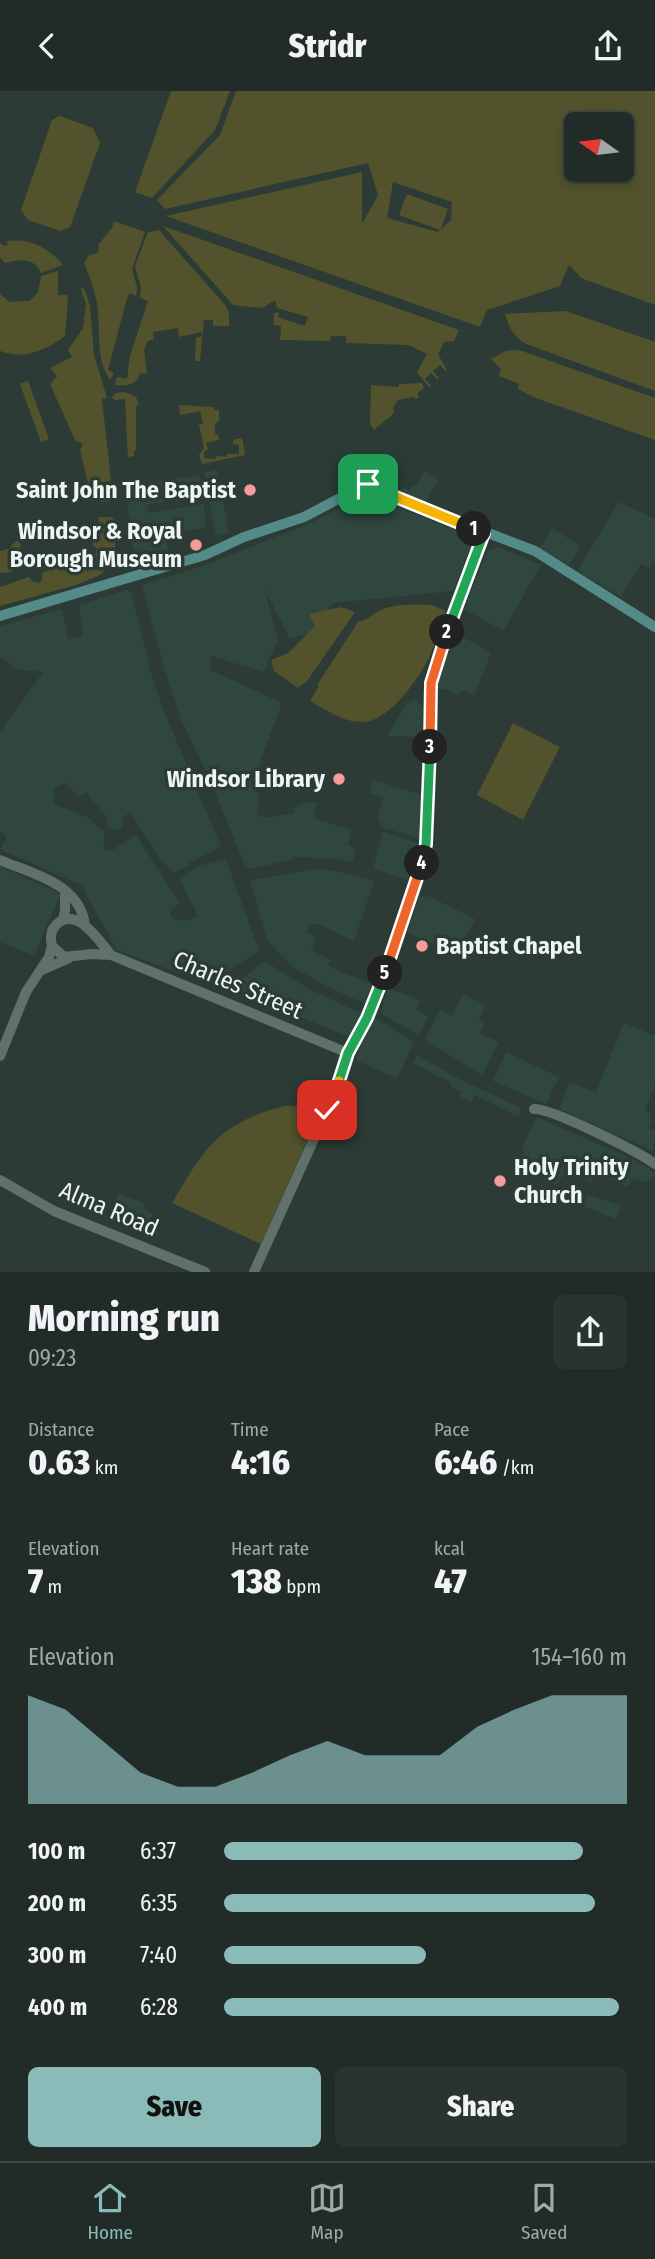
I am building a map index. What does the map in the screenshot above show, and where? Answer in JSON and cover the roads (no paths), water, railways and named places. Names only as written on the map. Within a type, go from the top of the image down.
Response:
[{"type":"main road","points":[[0,616],[205,555],[244,537],[304,517],[368,484],[376,485],[386,493],[484,533],[506,538],[535,551],[655,627]]},
{"type":"street","points":[[254,1272],[344,1070],[348,1053],[370,1012],[412,895],[426,844],[433,673],[484,533]]},
{"type":"street","points":[[0,860],[49,880],[65,891],[63,920],[53,929],[49,957],[26,992],[0,1056]]},
{"type":"street","name":"Charles Street","points":[[65,891],[73,897],[84,913],[86,928],[111,955]]},
{"type":"street","points":[[63,920],[75,920],[86,928],[88,945],[80,954]]},
{"type":"street","points":[[52,946],[59,954],[69,958]]},
{"type":"street","name":"Charles Street","points":[[39,971],[80,954],[111,955],[348,1053]]},
{"type":"street","points":[[534,1109],[551,1112],[655,1164]]},
{"type":"street","name":"Alma Road","points":[[0,1180],[54,1211],[205,1272]]},
{"type":"place","name":"Saint John The Baptist","points":[[250,490]]},
{"type":"place","name":"Windsor & Royal Borough Museum","points":[[196,545]]},
{"type":"place","name":"Windsor Library","points":[[339,779]]},
{"type":"place","name":"Baptist Chapel","points":[[422,946]]},
{"type":"place","name":"Holy Trinity Church","points":[[500,1181]]}]
